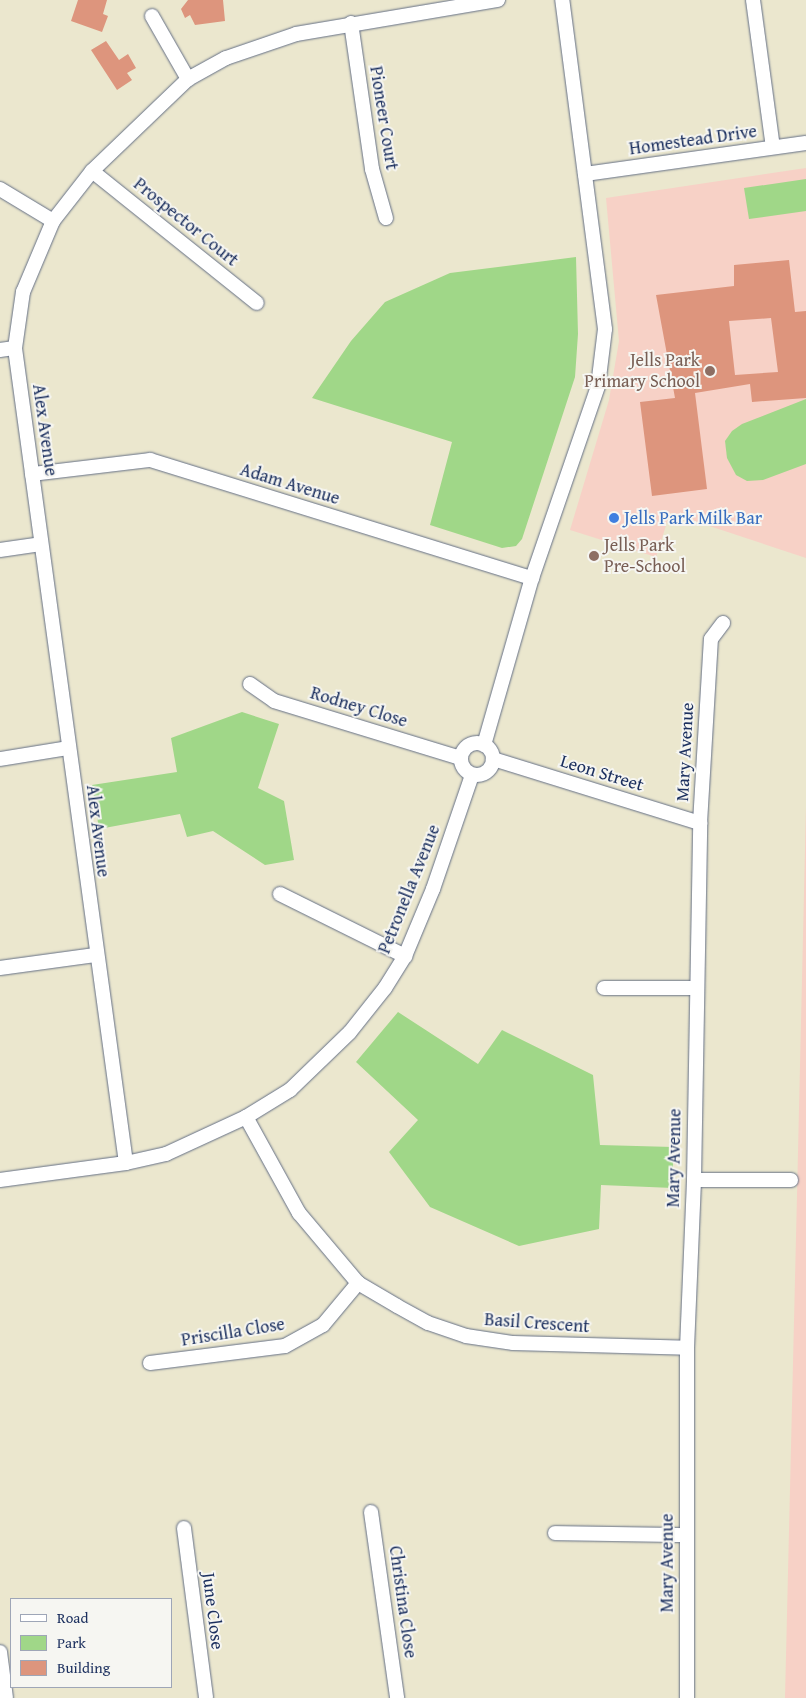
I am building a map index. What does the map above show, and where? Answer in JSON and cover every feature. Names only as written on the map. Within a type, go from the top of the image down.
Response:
[{"type":"street","name":"Alex Avenue","points":[[126,1163],[95,955],[15,348],[23,292],[53,221],[92,171],[188,79],[226,58],[296,34],[351,22],[498,0]]},
{"type":"street","points":[[484,744],[469,744],[460,758],[462,766],[472,775],[486,772],[493,759],[484,744],[532,578],[598,386],[605,329],[562,0]]},
{"type":"street","points":[[753,0],[773,147]]},
{"type":"street","points":[[152,16],[188,79]]},
{"type":"street","name":"Pioneer Court","points":[[351,22],[372,169],[386,218]]},
{"type":"street","name":"Homestead Drive","points":[[585,174],[806,143]]},
{"type":"street","name":"Prospector Court","points":[[92,171],[257,303]]},
{"type":"street","points":[[0,189],[53,221]]},
{"type":"street","points":[[0,350],[15,348]]},
{"type":"street","name":"Adam Avenue","points":[[32,474],[150,460],[532,578]]},
{"type":"street","points":[[0,550],[41,544]]},
{"type":"street","name":"Mary Avenue","points":[[687,1698],[685,1535],[687,1348],[694,1180],[695,988],[700,823],[711,639],[723,622]]},
{"type":"street","name":"Rodney Close","points":[[250,684],[274,701],[460,758]]},
{"type":"street","points":[[0,759],[68,748]]},
{"type":"street","name":"Leon Street","points":[[493,759],[700,823]]},
{"type":"street","name":"Petronella Avenue","points":[[0,1180],[126,1163],[166,1154],[246,1117],[290,1090],[324,1059],[385,988],[405,956],[433,890],[472,775]]},
{"type":"street","points":[[280,894],[405,956]]},
{"type":"street","points":[[0,968],[95,955]]},
{"type":"street","points":[[604,988],[695,988]]},
{"type":"street","name":"Basil Crescent","points":[[246,1117],[299,1213],[358,1283],[428,1323],[466,1336],[513,1343],[687,1348]]},
{"type":"street","points":[[694,1180],[791,1180]]},
{"type":"street","name":"Priscilla Close","points":[[150,1362],[285,1346],[323,1325],[358,1283]]},
{"type":"street","name":"Christina Close","points":[[371,1512],[397,1698]]},
{"type":"street","name":"June Close","points":[[184,1528],[206,1698]]},
{"type":"street","points":[[555,1533],[685,1535]]},
{"type":"street","points":[[0,1652],[6,1698]]},
{"type":"shaded area","name":"Jells Park Primary School","points":[[806,168],[806,558],[670,513],[656,557],[570,530],[609,400],[619,341],[606,198]]},
{"type":"shaded area","points":[[806,806],[806,1698],[785,1698],[797,1195]]},
{"type":"green space","points":[[806,179],[806,211],[749,219],[744,188]]},
{"type":"green space","points":[[576,257],[578,334],[575,377],[522,539],[516,546],[502,548],[430,525],[452,442],[312,398],[351,341],[385,302],[450,273]]},
{"type":"green space","points":[[806,399],[806,464],[763,480],[747,481],[736,475],[727,458],[725,441],[732,431],[742,424]]},
{"type":"green space","points":[[242,712],[279,724],[258,788],[284,801],[294,860],[265,865],[213,831],[187,837],[180,814],[99,829],[92,785],[177,772],[171,738]]},
{"type":"green space","points":[[398,1012],[478,1064],[502,1030],[593,1075],[600,1145],[673,1147],[673,1188],[601,1185],[599,1229],[519,1246],[430,1207],[389,1152],[418,1120],[356,1062]]},
{"type":"building","points":[[78,0],[107,0],[103,14],[108,16],[102,32],[71,21]]},
{"type":"building","points":[[188,0],[223,0],[225,21],[195,25],[190,15],[185,18],[181,9]]},
{"type":"building","points":[[106,41],[119,60],[128,54],[136,68],[127,73],[132,80],[117,90],[91,50]]},
{"type":"building","points":[[789,260],[795,312],[806,311],[806,398],[752,402],[750,384],[695,393],[707,489],[652,496],[640,402],[675,398],[656,295],[734,286],[734,265]],"holes":[[[771,318],[778,372],[735,375],[729,321]]]},
{"type":"place","name":"Jells Park Primary School","points":[[710,371]]},
{"type":"place","name":"Jells Park Milk Bar","points":[[614,518]]},
{"type":"place","name":"Jells Park Pre-School","points":[[594,556]]}]
